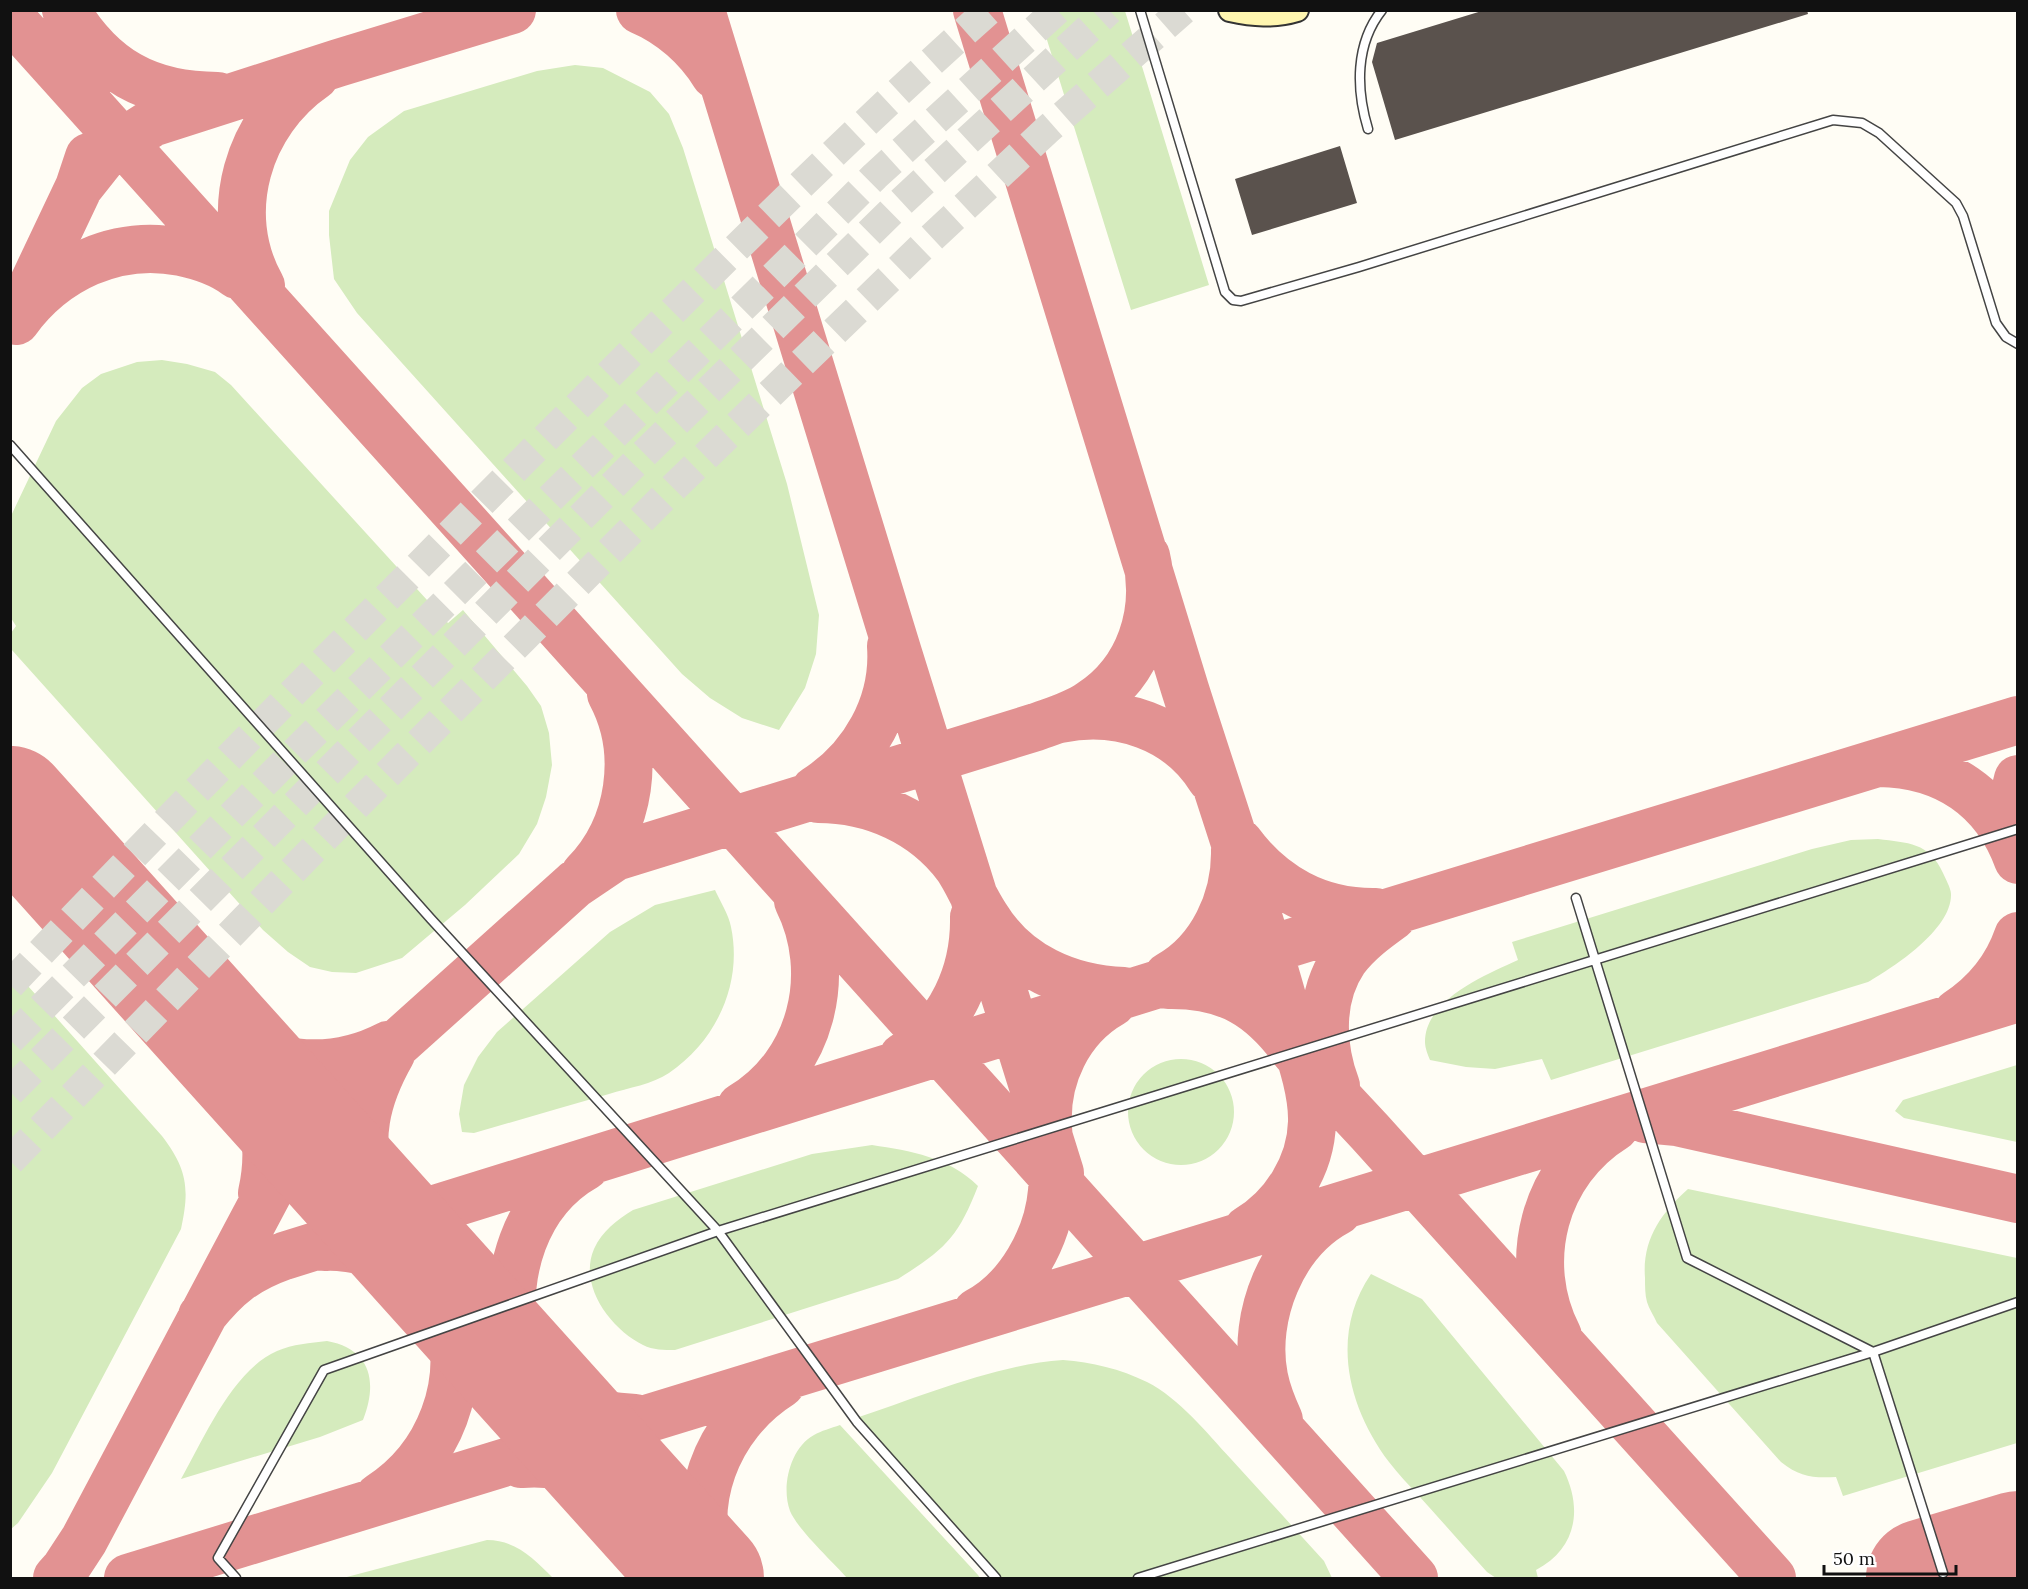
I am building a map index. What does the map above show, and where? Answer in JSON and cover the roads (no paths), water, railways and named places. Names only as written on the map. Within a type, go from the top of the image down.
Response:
[{"type":"street","points":[[1230,10],[1252,15],[1274,16],[1297,10]]},
{"type":"lane","points":[[1140,10],[1225,292],[1233,300],[1241,301],[1359,267],[1833,120],[1862,123],[1880,133],[1956,203],[1963,216],[1996,323],[2006,337],[2018,344]]},
{"type":"lane","points":[[1368,129],[1361,104],[1359,67],[1371,24],[1382,10]]},
{"type":"lane","points":[[10,445],[431,919],[718,1231],[857,1422],[996,1578]]},
{"type":"lane","points":[[236,1578],[218,1558],[324,1370],[718,1231],[1594,958],[2018,829]]},
{"type":"lane","points":[[1576,898],[1687,1258],[1873,1352],[1943,1573]]},
{"type":"lane","points":[[1138,1578],[1873,1352],[2018,1302]]},
{"type":"tunnel","points":[[10,985],[266,720],[696,288],[870,119],[989,10]]},
{"type":"tunnel","points":[[10,1040],[287,760],[875,176],[1057,10]]},
{"type":"tunnel","points":[[10,1092],[644,454],[899,204],[1109,10]]},
{"type":"tunnel","points":[[10,1161],[340,822],[675,486],[926,243],[1047,130],[1183,10]]}]
